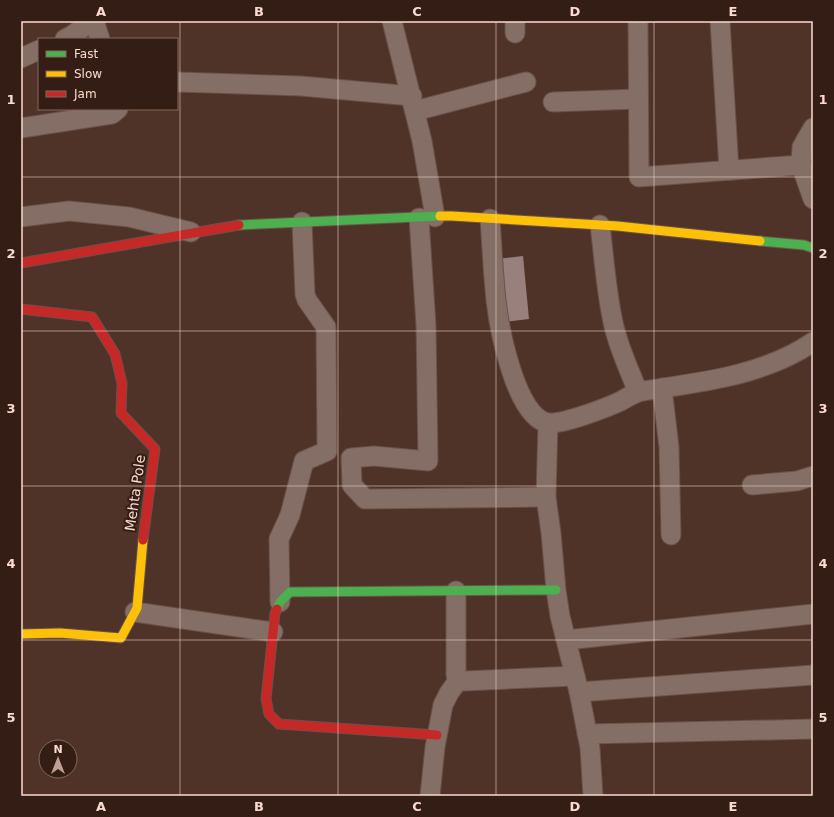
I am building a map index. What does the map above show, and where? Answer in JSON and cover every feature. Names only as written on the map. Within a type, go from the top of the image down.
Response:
[{"type":"street","points":[[68,32],[93,21],[100,38]]},
{"type":"street","points":[[392,21],[414,103],[422,141],[427,217],[426,325],[428,461],[374,456],[351,458],[352,485],[365,499],[546,497]]},
{"type":"street","points":[[638,21],[639,177],[801,165]]},
{"type":"street","points":[[720,21],[729,170]]},
{"type":"street","points":[[21,58],[38,50]]},
{"type":"street","points":[[178,82],[301,86],[414,103],[526,82]]},
{"type":"street","points":[[553,102],[638,99]]},
{"type":"street","points":[[21,128],[112,114],[117,110]]},
{"type":"street","points":[[813,128],[802,147],[801,165],[813,198]]},
{"type":"street","points":[[21,217],[69,211],[129,217],[193,233]]},
{"type":"street","points":[[21,263],[242,224],[452,216],[600,225],[804,245],[813,248]]},
{"type":"street","points":[[490,218],[496,302],[514,381],[527,408],[539,419],[548,423],[568,420],[621,401],[638,392],[739,374],[774,363],[813,342]]},
{"type":"street","points":[[280,602],[279,539],[290,515],[304,461],[327,451],[326,327],[307,300],[305,294],[302,222]]},
{"type":"street","points":[[600,225],[606,283],[613,323],[624,358],[638,392]]},
{"type":"street","name":"Mehta Pole","points":[[21,309],[92,317],[115,354],[122,383],[121,413],[155,449],[140,559],[137,608],[121,638],[60,633],[21,634]]},
{"type":"street","points":[[662,388],[669,447],[670,534]]},
{"type":"street","points":[[548,423],[546,497],[556,590],[590,748],[593,796]]},
{"type":"street","points":[[752,485],[797,481],[813,476]]},
{"type":"street","points":[[437,735],[279,724],[271,718],[267,711],[266,699],[275,613],[280,602],[290,592],[556,590]]},
{"type":"street","points":[[456,591],[456,675],[458,679]]},
{"type":"street","points":[[135,612],[273,632]]},
{"type":"street","points":[[566,640],[813,614]]},
{"type":"street","points":[[458,679],[464,681],[577,684],[813,675]]},
{"type":"street","points":[[430,796],[437,735],[443,704],[458,679]]},
{"type":"street","points":[[587,734],[813,729]]},
{"type":"building","points":[[523,256],[529,319],[503,322],[497,259]]},
{"type":"traffic: fast","points":[[239,225],[440,216]]},
{"type":"traffic: fast","points":[[760,241],[804,245],[813,248]]},
{"type":"traffic: fast","points":[[277,609],[280,602],[290,592],[556,590]]},
{"type":"traffic: slow","points":[[440,216],[617,226],[760,241]]},
{"type":"traffic: slow","points":[[21,634],[60,633],[121,638],[137,608],[143,540]]},
{"type":"traffic: jam","points":[[21,263],[239,225]]},
{"type":"traffic: jam","points":[[21,309],[92,317],[115,354],[122,383],[121,413],[155,449],[143,540]]},
{"type":"traffic: jam","points":[[277,609],[275,613],[266,699],[269,714],[279,724],[437,735]]}]
